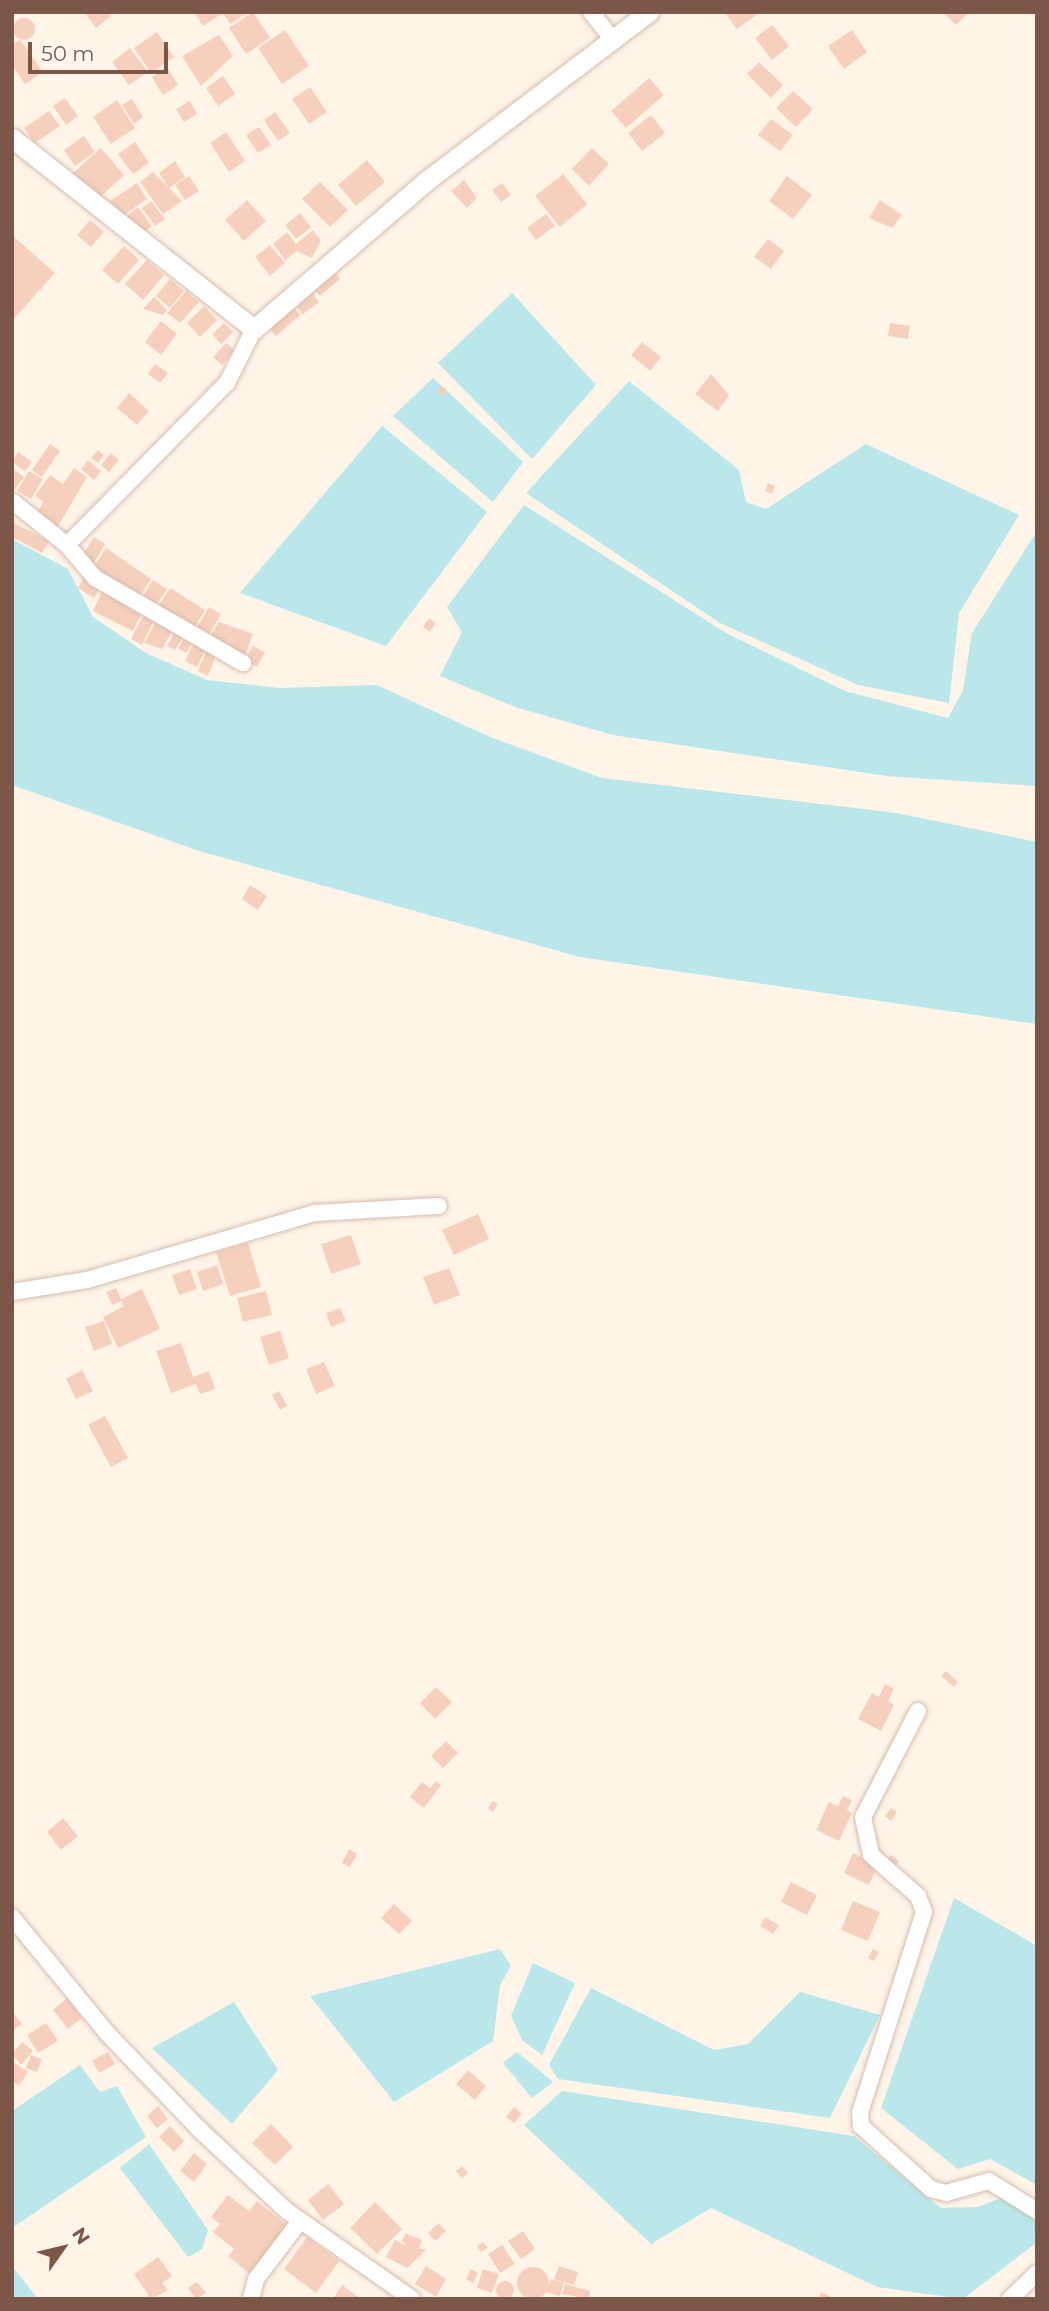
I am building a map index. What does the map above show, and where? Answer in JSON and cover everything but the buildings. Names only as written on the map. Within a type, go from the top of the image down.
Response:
[{"type":"street","points":[[591,12],[612,39]]},
{"type":"street","points":[[67,545],[227,383],[254,329],[426,181],[649,12]]},
{"type":"street","points":[[12,138],[254,329]]},
{"type":"street","points":[[12,501],[67,545],[95,578],[243,663]]},
{"type":"street","points":[[12,1292],[87,1280],[313,1213],[439,1206]]},
{"type":"street","points":[[918,1711],[863,1817],[871,1855],[918,1896],[924,1912],[860,2112],[861,2126],[931,2189],[946,2193],[989,2181],[1037,2211]]},
{"type":"street","points":[[12,1917],[106,2032],[300,2221],[412,2299]]},
{"type":"street","points":[[251,2299],[256,2279],[300,2221]]},
{"type":"street","points":[[1010,2299],[1037,2273]]},
{"type":"water","points":[[512,293],[596,385],[532,459],[438,363]]},
{"type":"water","points":[[433,378],[523,462],[493,502],[393,416]]},
{"type":"water","points":[[629,381],[739,470],[746,502],[766,509],[866,444],[1019,515],[959,613],[949,703],[858,685],[720,623],[526,493]]},
{"type":"water","points":[[382,426],[487,512],[386,646],[240,593]]},
{"type":"water","points":[[524,505],[726,633],[845,691],[948,718],[963,690],[972,633],[1037,531],[1037,786],[887,776],[613,735],[515,707],[440,676],[462,632],[447,607]]},
{"type":"water","points":[[12,539],[68,569],[93,617],[146,653],[207,680],[279,688],[377,685],[490,737],[602,778],[897,813],[1037,842],[1037,1024],[580,957],[199,851],[12,785]]},
{"type":"water","points":[[954,1898],[1037,1946],[1037,2185],[990,2159],[958,2169],[881,2108]]},
{"type":"water","points":[[500,1949],[511,1966],[500,1985],[493,2041],[394,2102],[310,1996]]},
{"type":"water","points":[[533,1963],[575,1983],[542,2055],[522,2040],[511,2016]]},
{"type":"water","points":[[591,1988],[714,2050],[748,2044],[800,1992],[880,2015],[830,2118],[558,2079],[549,2065]]},
{"type":"water","points":[[234,2002],[278,2070],[232,2124],[152,2048]]},
{"type":"water","points":[[517,2052],[553,2082],[532,2098],[503,2063]]},
{"type":"water","points":[[80,2065],[100,2092],[117,2086],[146,2137],[12,2228],[12,2111]]},
{"type":"water","points":[[562,2091],[854,2136],[941,2208],[978,2207],[1011,2194],[1037,2211],[1037,2242],[963,2299],[877,2287],[711,2208],[651,2244],[524,2125]]},
{"type":"water","points":[[149,2144],[208,2230],[202,2249],[188,2257],[120,2168]]},
{"type":"water","points":[[12,2266],[38,2299],[12,2299]]}]
